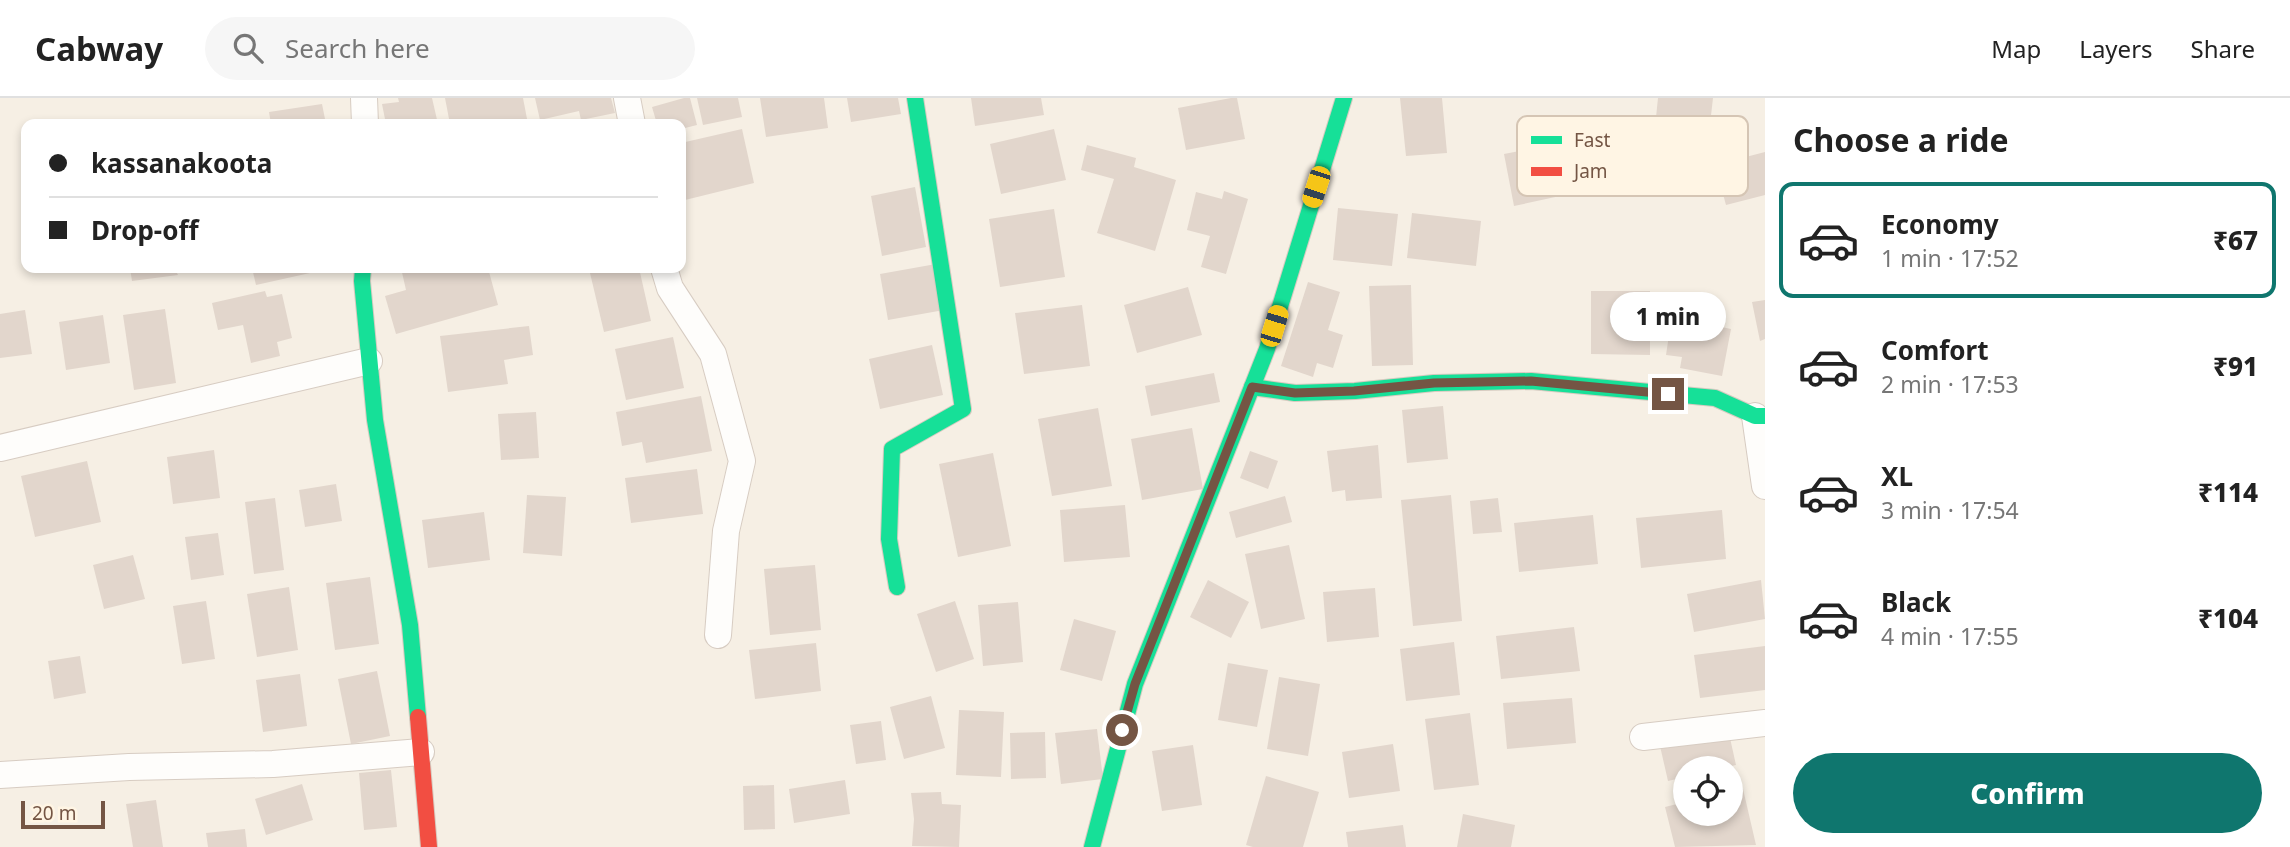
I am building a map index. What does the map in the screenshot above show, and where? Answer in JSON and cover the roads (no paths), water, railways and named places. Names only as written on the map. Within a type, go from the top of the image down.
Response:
[{"type":"street","points":[[364,98],[365,119]]},
{"type":"street","points":[[627,98],[631,119]]},
{"type":"street","points":[[897,587],[889,539],[892,449],[963,409],[915,98]]},
{"type":"street","points":[[1092,847],[1135,684],[1267,349],[1344,98]]},
{"type":"street","points":[[363,273],[375,420],[410,625],[429,847]]},
{"type":"street","points":[[666,273],[670,288],[713,354],[741,461],[726,531],[718,635]]},
{"type":"street","points":[[0,448],[369,361]]},
{"type":"street","points":[[1252,387],[1295,393],[1354,391],[1434,383],[1531,381],[1715,398],[1760,416],[1765,486]]},
{"type":"street","points":[[1643,737],[1765,723]]},
{"type":"street","points":[[0,775],[129,767],[273,764],[421,752]]}]
